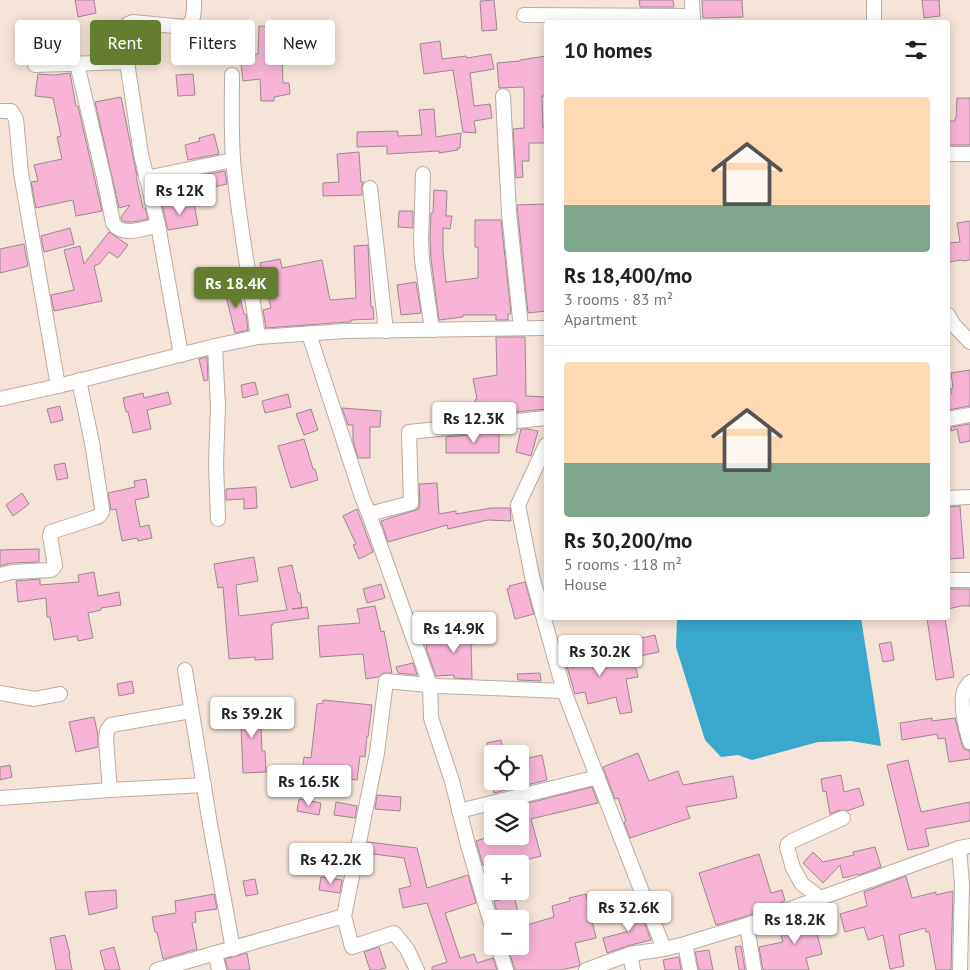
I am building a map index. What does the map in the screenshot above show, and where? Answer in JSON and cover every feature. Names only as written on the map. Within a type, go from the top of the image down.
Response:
[{"type":"street","points":[[161,25],[189,26],[192,22],[194,0]]},
{"type":"street","points":[[524,15],[693,19],[692,0]]},
{"type":"street","points":[[874,0],[874,20]]},
{"type":"street","points":[[77,65],[113,223],[119,229],[128,231],[158,225]]},
{"type":"street","points":[[127,65],[140,154],[158,225],[181,354]]},
{"type":"street","points":[[232,75],[233,160],[258,337]]},
{"type":"street","points":[[503,96],[509,213],[521,328]]},
{"type":"street","points":[[0,111],[11,111],[16,119],[21,173],[58,386]]},
{"type":"street","points":[[950,154],[970,154]]},
{"type":"street","points":[[146,178],[233,160]]},
{"type":"street","points":[[422,174],[422,260],[432,330]]},
{"type":"street","points":[[370,188],[386,331]]},
{"type":"street","points":[[950,319],[970,342]]},
{"type":"street","points":[[0,399],[258,337],[345,332],[544,328]]},
{"type":"street","points":[[309,334],[362,497],[430,685],[431,718],[452,781],[487,910]]},
{"type":"street","points":[[216,346],[218,519]]},
{"type":"street","points":[[0,574],[51,570],[55,566],[51,532],[99,516],[102,512],[92,443],[79,380]]},
{"type":"street","points":[[950,419],[970,414]]},
{"type":"street","points":[[369,514],[411,503],[409,432],[544,418]]},
{"type":"street","points":[[544,449],[518,505],[532,576],[544,619]]},
{"type":"street","points":[[950,498],[970,497]]},
{"type":"street","points":[[950,580],[970,580]]},
{"type":"street","points":[[544,620],[564,691],[664,949]]},
{"type":"street","points":[[185,670],[233,949]]},
{"type":"street","points":[[417,970],[406,949],[394,933],[352,947],[344,916],[376,753],[386,681],[430,685],[564,691]]},
{"type":"street","points":[[970,682],[964,690],[963,701],[964,719],[970,742]]},
{"type":"street","points":[[0,693],[34,699],[60,694]]},
{"type":"street","points":[[110,790],[106,740],[107,731],[111,725],[191,711]]},
{"type":"street","points":[[459,811],[598,777]]},
{"type":"street","points":[[0,798],[204,785]]},
{"type":"street","points":[[820,898],[802,884],[793,868],[787,847],[792,840],[843,818]]},
{"type":"street","points":[[586,970],[630,954],[685,944],[747,925],[964,847],[960,970]]},
{"type":"street","points":[[160,970],[344,916]]},
{"type":"street","points":[[747,925],[754,970]]},
{"type":"street","points":[[685,944],[690,970]]},
{"type":"street","points":[[215,953],[219,970]]},
{"type":"street","points":[[630,954],[633,970]]},
{"type":"street","points":[[501,955],[506,970]]},
{"type":"water","points":[[677,620],[861,620],[881,746],[851,741],[818,742],[752,760],[738,755],[721,757],[705,740],[676,647]]},
{"type":"building","points":[[75,0],[94,0],[96,13],[78,17]]},
{"type":"building","points":[[494,0],[497,30],[482,31],[480,1]]},
{"type":"building","points":[[639,0],[673,0],[674,7],[640,7]]},
{"type":"building","points":[[702,0],[742,0],[743,17],[703,18]]},
{"type":"building","points":[[922,0],[939,0],[940,16],[924,18]]},
{"type":"building","points":[[259,26],[265,26],[265,65],[282,65],[283,83],[289,83],[290,94],[274,97],[274,101],[261,101],[260,79],[243,81],[241,65],[255,65],[255,54],[258,54]]},
{"type":"building","points":[[440,41],[442,59],[466,56],[467,58],[491,54],[494,69],[470,73],[474,106],[490,104],[492,118],[474,121],[476,133],[463,132],[453,70],[424,74],[420,44]]},
{"type":"building","points":[[544,56],[544,96],[542,96],[544,143],[529,143],[529,161],[522,161],[523,177],[516,178],[513,129],[524,128],[524,90],[523,87],[499,88],[497,63]]},
{"type":"building","points":[[70,73],[76,106],[78,106],[102,211],[76,216],[73,200],[36,208],[31,182],[38,181],[34,165],[62,159],[57,137],[61,136],[53,98],[35,96],[38,74]]},
{"type":"building","points":[[193,74],[195,95],[178,96],[176,75]]},
{"type":"building","points":[[121,97],[136,177],[143,208],[145,208],[148,219],[133,222],[125,222],[121,219],[130,205],[119,208],[95,102]]},
{"type":"building","points":[[957,98],[970,98],[970,145],[950,145],[950,121],[955,121]]},
{"type":"building","points":[[434,109],[436,137],[461,133],[460,148],[457,148],[458,150],[439,153],[439,151],[387,154],[387,146],[357,147],[357,132],[398,131],[398,136],[422,135],[419,110]]},
{"type":"building","points":[[214,134],[219,154],[188,160],[185,145],[200,141],[199,138]]},
{"type":"building","points":[[359,152],[361,182],[364,182],[362,185],[362,195],[323,196],[323,183],[339,182],[337,154]]},
{"type":"building","points":[[225,171],[227,184],[200,190],[197,176]]},
{"type":"building","points":[[434,190],[447,191],[446,216],[452,216],[450,229],[443,228],[446,282],[478,278],[478,247],[475,247],[475,220],[501,220],[511,314],[508,314],[508,320],[496,320],[496,315],[463,315],[463,317],[439,320],[430,239]]},
{"type":"building","points":[[176,202],[177,206],[194,203],[198,225],[168,230],[162,204]]},
{"type":"building","points":[[544,204],[544,311],[528,313],[517,205]]},
{"type":"building","points":[[399,211],[413,211],[413,228],[398,227]]},
{"type":"building","points":[[970,221],[970,260],[950,262],[950,243],[960,242],[957,223]]},
{"type":"building","points":[[70,228],[74,244],[44,252],[41,236]]},
{"type":"building","points":[[109,232],[128,245],[118,258],[109,252],[99,264],[94,266],[102,301],[54,311],[51,295],[74,290],[64,250],[80,246],[84,264]]},
{"type":"building","points":[[24,244],[28,266],[0,273],[0,249]]},
{"type":"building","points":[[368,245],[371,307],[373,307],[374,319],[266,328],[263,310],[271,308],[260,263],[280,259],[282,268],[322,260],[330,300],[356,298],[354,246]]},
{"type":"building","points":[[416,282],[421,313],[401,315],[397,285]]},
{"type":"building","points":[[237,285],[244,314],[246,314],[248,330],[235,333],[224,288]]},
{"type":"building","points":[[496,337],[525,337],[526,396],[544,397],[544,409],[476,416],[475,400],[477,399],[473,379],[497,375]]},
{"type":"building","points":[[207,357],[208,380],[204,381],[199,359]]},
{"type":"building","points":[[970,370],[970,406],[950,410],[950,394],[952,394],[950,389],[953,388],[951,373]]},
{"type":"building","points":[[255,382],[258,394],[243,398],[241,385]]},
{"type":"building","points":[[168,392],[171,404],[147,410],[151,429],[133,433],[123,398],[143,393],[144,398]]},
{"type":"building","points":[[288,394],[291,407],[265,413],[262,401]]},
{"type":"building","points":[[60,406],[63,420],[51,423],[47,409]]},
{"type":"building","points":[[342,408],[381,411],[380,427],[370,427],[370,458],[358,458],[353,441],[353,425],[348,425]]},
{"type":"building","points":[[311,409],[318,430],[304,435],[296,414]]},
{"type":"building","points":[[970,424],[970,441],[960,443],[957,429],[951,431],[951,427]]},
{"type":"building","points":[[521,429],[538,431],[531,456],[516,452]]},
{"type":"building","points":[[499,432],[499,453],[446,453],[446,437]]},
{"type":"building","points":[[304,439],[318,480],[291,488],[278,446]]},
{"type":"building","points":[[65,463],[68,478],[57,480],[54,465]]},
{"type":"building","points":[[146,479],[149,497],[135,500],[140,527],[149,525],[152,538],[138,541],[137,538],[122,541],[116,509],[111,510],[108,493],[135,487],[134,481]]},
{"type":"building","points":[[437,483],[439,514],[456,511],[456,514],[491,508],[510,508],[511,521],[488,520],[448,529],[447,525],[388,542],[381,521],[419,509],[419,484]]},
{"type":"building","points":[[256,487],[257,508],[244,509],[244,499],[226,500],[226,489]]},
{"type":"building","points":[[22,493],[29,504],[13,516],[6,505]]},
{"type":"building","points":[[960,506],[964,558],[950,559],[950,507]]},
{"type":"building","points":[[357,509],[373,552],[359,559],[353,545],[356,544],[343,516]]},
{"type":"building","points":[[39,549],[39,562],[11,563],[0,566],[0,550]]},
{"type":"building","points":[[254,557],[258,581],[236,585],[239,616],[287,610],[278,568],[292,565],[302,608],[307,607],[309,618],[273,623],[271,625],[273,659],[255,660],[255,657],[229,659],[223,587],[218,588],[214,564]]},
{"type":"building","points":[[94,572],[98,596],[119,592],[121,605],[101,608],[101,610],[88,613],[93,638],[78,641],[77,636],[54,640],[50,617],[47,617],[46,598],[18,602],[16,581],[40,579],[40,585],[79,582],[78,575]]},
{"type":"building","points":[[525,582],[534,614],[515,619],[507,589],[510,588],[509,586]]},
{"type":"building","points":[[381,584],[385,598],[367,603],[363,589]]},
{"type":"building","points":[[950,589],[970,589],[970,606],[950,609]]},
{"type":"building","points":[[375,606],[381,632],[384,631],[392,673],[383,673],[378,677],[366,679],[363,654],[320,657],[318,626],[360,623],[357,609]]},
{"type":"building","points":[[927,620],[945,620],[954,677],[936,680]]},
{"type":"building","points":[[479,629],[481,643],[471,644],[472,679],[454,678],[454,675],[436,676],[427,651],[426,642],[449,641],[448,632]]},
{"type":"building","points":[[655,635],[659,652],[635,657],[632,640]]},
{"type":"building","points":[[891,642],[894,660],[883,662],[879,644]]},
{"type":"building","points":[[598,644],[604,667],[634,660],[638,677],[626,679],[632,712],[620,714],[616,697],[588,704],[585,692],[575,694],[563,653]]},
{"type":"building","points":[[413,663],[417,675],[398,673],[396,667]]},
{"type":"building","points":[[540,673],[541,681],[518,680],[517,674]]},
{"type":"building","points":[[132,681],[134,693],[119,696],[117,684]]},
{"type":"building","points":[[323,700],[372,705],[365,757],[360,756],[357,780],[302,774],[304,757],[311,758],[317,704],[323,703]]},
{"type":"building","points":[[260,703],[262,751],[265,751],[266,772],[243,773],[240,704]]},
{"type":"building","points":[[94,717],[98,735],[98,747],[76,752],[69,722]]},
{"type":"building","points":[[932,718],[932,721],[955,718],[962,745],[964,749],[970,751],[970,759],[949,762],[945,738],[938,739],[937,734],[902,740],[900,723]]},
{"type":"building","points":[[501,740],[502,745],[487,745],[487,743]]},
{"type":"building","points":[[638,753],[649,781],[678,771],[683,785],[733,776],[737,798],[686,807],[690,818],[630,838],[618,798],[615,799],[603,767]]},
{"type":"building","points":[[542,755],[547,780],[529,784],[529,758]]},
{"type":"building","points":[[908,760],[921,812],[970,802],[970,821],[925,829],[929,846],[908,850],[887,765]]},
{"type":"building","points":[[10,765],[12,777],[0,780],[0,767]]},
{"type":"building","points":[[283,766],[297,766],[297,779],[283,778]]},
{"type":"building","points":[[841,775],[844,792],[859,788],[864,805],[830,814],[826,791],[823,792],[821,779]]},
{"type":"building","points":[[592,787],[598,803],[531,819],[541,856],[529,859],[529,855],[484,855],[483,865],[476,841],[484,838],[484,845],[529,845],[529,803]]},
{"type":"building","points":[[494,790],[506,790],[494,793]]},
{"type":"building","points":[[377,795],[401,797],[400,811],[375,809]]},
{"type":"building","points":[[299,799],[321,803],[319,815],[297,811]]},
{"type":"building","points":[[336,802],[357,806],[355,818],[334,815]]},
{"type":"building","points":[[368,842],[417,848],[427,888],[468,875],[476,903],[445,913],[460,958],[474,954],[477,963],[493,958],[497,970],[432,970],[432,967],[447,962],[427,903],[403,908],[399,889],[411,886],[404,858],[366,853]]},
{"type":"building","points":[[875,847],[881,867],[859,875],[843,878],[840,865],[823,883],[803,863],[813,852],[823,862],[854,855],[853,852]]},
{"type":"building","points":[[759,854],[771,893],[782,890],[785,901],[744,917],[716,925],[699,873]]},
{"type":"building","points":[[906,876],[912,898],[936,892],[936,895],[953,891],[951,970],[936,970],[929,932],[926,932],[925,928],[899,935],[904,966],[890,969],[883,935],[868,940],[864,927],[845,932],[840,914],[867,906],[864,892]]},
{"type":"building","points":[[321,877],[342,880],[340,893],[319,890]]},
{"type":"building","points":[[255,879],[258,894],[246,896],[243,881]]},
{"type":"building","points":[[116,890],[117,908],[89,915],[85,892]]},
{"type":"building","points":[[214,894],[217,909],[195,912],[196,922],[192,923],[197,949],[163,959],[152,917],[176,913],[175,901]]},
{"type":"building","points":[[586,894],[596,938],[575,943],[579,966],[561,970],[515,970],[510,955],[529,955],[529,924],[554,917],[552,906],[570,901],[569,898]]},
{"type":"building","points":[[515,900],[518,910],[496,910],[494,901]]},
{"type":"building","points":[[639,908],[651,940],[607,953],[603,938],[630,931],[625,912]]},
{"type":"building","points":[[827,909],[830,921],[815,925],[822,954],[806,958],[809,970],[763,970],[759,947],[783,942],[780,933],[799,927],[797,918]]},
{"type":"building","points":[[65,935],[72,970],[56,970],[50,938]]},
{"type":"building","points":[[741,946],[745,970],[739,970],[735,947]]},
{"type":"building","points":[[114,947],[120,970],[105,970],[100,951]]},
{"type":"building","points":[[379,947],[386,968],[370,970],[364,952]]},
{"type":"building","points":[[709,950],[713,970],[699,970],[695,952]]},
{"type":"building","points":[[247,953],[250,970],[228,970],[225,959]]},
{"type":"building","points":[[679,957],[681,970],[665,970],[663,960]]}]
